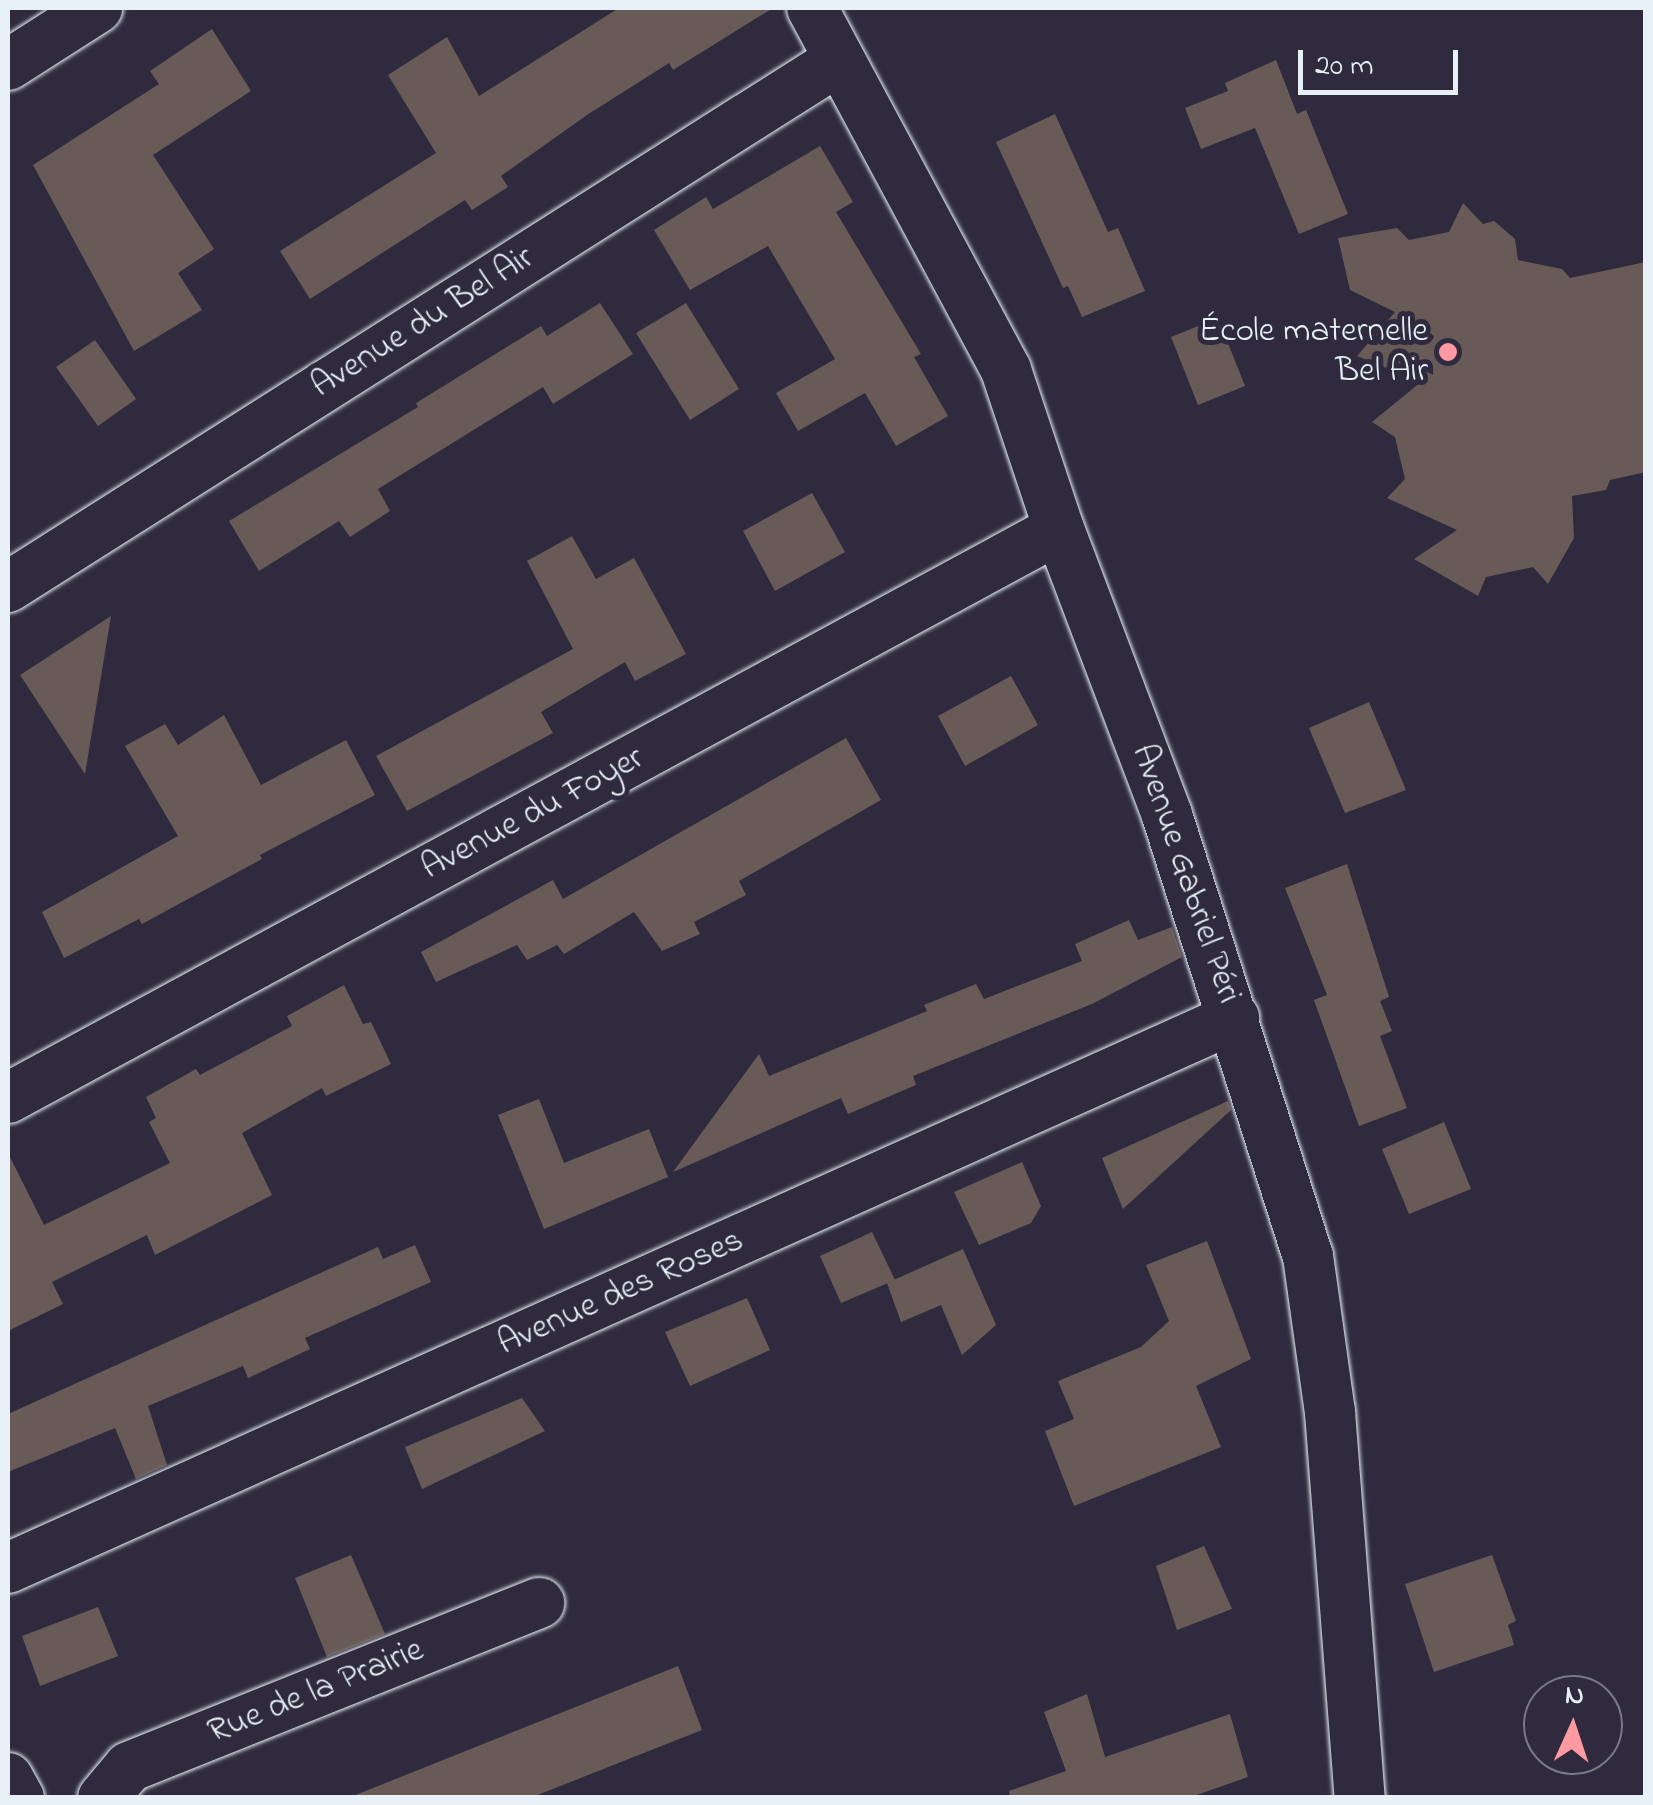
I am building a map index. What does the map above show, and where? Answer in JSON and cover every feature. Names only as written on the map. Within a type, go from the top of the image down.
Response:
[{"type":"street","points":[[8,65],[96,8]]},
{"type":"street","name":"Avenue Gabriel Péri","points":[[812,8],[1006,370],[1059,529],[1168,816],[1308,1256],[1330,1412],[1360,1798]]},
{"type":"street","name":"Avenue du Bel Air","points":[[8,587],[838,60]]},
{"type":"street","name":"Avenue du Foyer","points":[[8,1098],[1059,529]]},
{"type":"street","name":"Avenue des Roses","points":[[8,1568],[1234,1018]]},
{"type":"street","name":"Rue de la Prairie","points":[[103,1798],[130,1767],[539,1603]]},
{"type":"street","points":[[8,1778],[19,1798]]},
{"type":"building","points":[[619,8],[773,8],[673,70],[669,63],[587,115],[501,176],[508,187],[472,210],[465,200],[310,299],[280,251],[436,153],[388,75],[447,37],[479,96]]},
{"type":"building","points":[[212,29],[251,91],[153,155],[214,249],[178,273],[202,310],[134,351],[33,165],[159,84],[150,71]]},
{"type":"building","points":[[1276,60],[1297,114],[1306,110],[1348,214],[1299,234],[1255,128],[1201,149],[1185,108],[1228,91],[1225,83]]},
{"type":"building","points":[[1055,114],[1108,232],[1118,228],[1145,291],[1082,317],[1068,286],[1063,288],[996,142]]},
{"type":"building","points":[[820,146],[853,202],[836,212],[921,354],[914,357],[948,416],[896,446],[865,393],[798,431],[776,393],[835,359],[768,246],[690,290],[654,230],[706,197],[713,209]]},
{"type":"building","points":[[1463,203],[1483,224],[1494,221],[1515,239],[1518,260],[1562,269],[1570,278],[1646,262],[1646,472],[1610,480],[1606,490],[1572,496],[1574,538],[1548,584],[1533,567],[1486,577],[1478,596],[1414,559],[1457,530],[1387,498],[1405,479],[1395,437],[1372,422],[1421,382],[1357,356],[1395,312],[1350,290],[1338,238],[1397,228],[1409,240],[1449,232]]},
{"type":"building","points":[[600,303],[633,354],[553,404],[543,387],[378,489],[390,511],[350,537],[339,521],[259,571],[229,521],[418,407],[416,403],[541,326],[547,336]]},
{"type":"building","points":[[686,303],[739,389],[690,420],[636,333]]},
{"type":"building","points":[[1218,318],[1245,386],[1198,405],[1171,337]]},
{"type":"building","points":[[95,340],[136,399],[98,426],[56,367]]},
{"type":"building","points":[[812,493],[845,552],[775,591],[743,531]]},
{"type":"building","points":[[572,536],[596,579],[634,558],[686,654],[635,681],[625,662],[541,712],[553,733],[407,811],[376,756],[573,649],[527,561]]},
{"type":"building","points":[[111,616],[85,774],[20,675]]},
{"type":"building","points":[[1011,676],[1038,725],[965,766],[938,716]]},
{"type":"building","points":[[1369,702],[1406,790],[1345,813],[1309,728]]},
{"type":"building","points":[[224,715],[261,785],[346,740],[375,795],[260,855],[262,859],[142,924],[139,919],[64,958],[42,912],[178,836],[125,746],[165,724],[178,745]]},
{"type":"building","points":[[846,738],[881,800],[739,881],[746,895],[694,922],[700,934],[662,951],[634,912],[564,954],[557,945],[527,960],[517,945],[436,982],[421,952],[553,880],[563,899]]},
{"type":"building","points":[[1347,864],[1389,997],[1380,1001],[1392,1031],[1380,1036],[1407,1108],[1359,1126],[1314,1000],[1327,995],[1285,888]]},
{"type":"building","points":[[1129,920],[1138,940],[1172,927],[1182,957],[1092,1004],[913,1076],[916,1085],[848,1114],[841,1098],[673,1172],[759,1054],[769,1076],[927,1011],[924,1005],[976,984],[984,999],[1082,961],[1075,944]]},
{"type":"building","points":[[344,985],[363,1024],[371,1022],[391,1064],[326,1096],[322,1088],[242,1133],[272,1195],[155,1255],[147,1235],[52,1282],[63,1304],[8,1331],[8,1153],[44,1225],[170,1163],[149,1122],[156,1118],[146,1097],[196,1069],[200,1075],[292,1026],[287,1016]]},
{"type":"building","points":[[539,1099],[564,1163],[649,1129],[668,1177],[544,1229],[498,1115]]},
{"type":"building","points":[[1228,1101],[1231,1110],[1123,1209],[1102,1158]]},
{"type":"building","points":[[1444,1122],[1471,1189],[1409,1214],[1382,1149]]},
{"type":"building","points":[[1022,1162],[1041,1206],[1031,1223],[979,1245],[954,1192]]},
{"type":"building","points":[[872,1232],[895,1280],[841,1303],[820,1256]]},
{"type":"building","points":[[1207,1241],[1251,1359],[1196,1386],[1221,1447],[1074,1506],[1045,1431],[1074,1419],[1058,1381],[1141,1347],[1169,1321],[1146,1265]]},
{"type":"building","points":[[415,1245],[431,1282],[305,1338],[310,1349],[248,1378],[243,1366],[148,1406],[167,1465],[136,1479],[115,1428],[8,1472],[8,1414],[378,1247],[383,1259]]},
{"type":"building","points":[[963,1249],[996,1325],[962,1355],[941,1305],[901,1322],[887,1283]]},
{"type":"building","points":[[747,1298],[770,1350],[690,1386],[665,1332]]},
{"type":"building","points":[[522,1398],[545,1431],[422,1489],[405,1447]]},
{"type":"building","points":[[1204,1546],[1232,1609],[1177,1630],[1156,1566]]},
{"type":"building","points":[[351,1555],[385,1634],[327,1657],[295,1578]]},
{"type":"building","points":[[1492,1555],[1516,1621],[1508,1625],[1514,1645],[1434,1672],[1405,1584]]},
{"type":"building","points":[[98,1607],[118,1656],[40,1686],[22,1636]]},
{"type":"building","points":[[678,1666],[702,1730],[530,1798],[348,1798]]},
{"type":"building","points":[[1087,1694],[1105,1757],[1230,1714],[1248,1777],[1188,1798],[1010,1798],[1009,1791],[1066,1771],[1044,1712]]},
{"type":"place","name":"École maternelle Bel Air","points":[[1448,352]]}]
